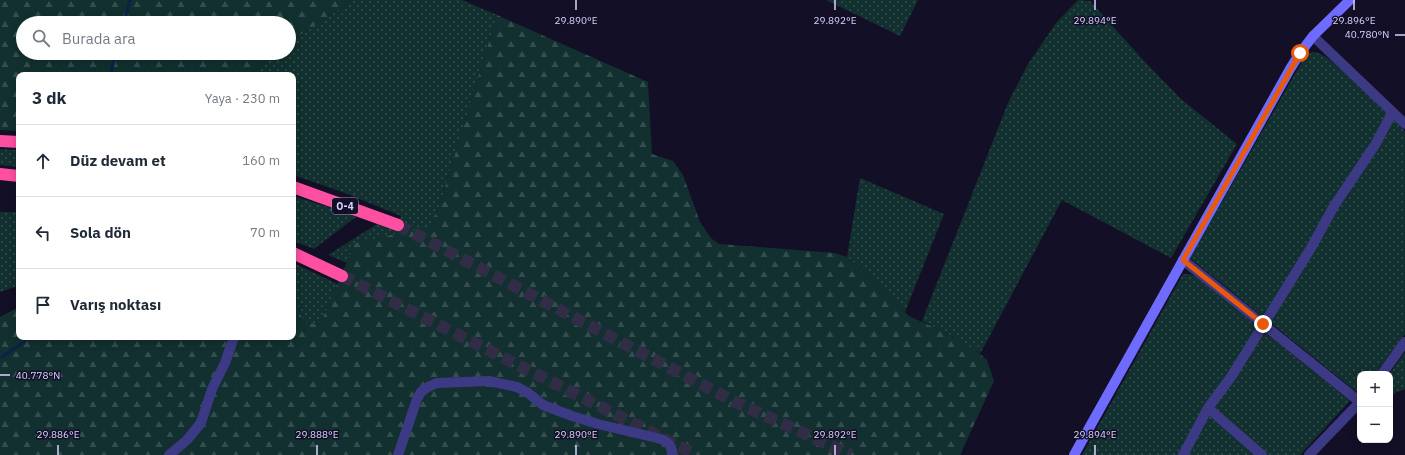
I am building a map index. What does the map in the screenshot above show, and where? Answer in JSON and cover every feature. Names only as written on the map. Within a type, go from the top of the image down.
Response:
[{"type":"highway","points":[[0,142],[16,142]]},
{"type":"highway","points":[[0,174],[16,176]]},
{"type":"highway","name":"O-4","points":[[296,188],[398,225]]},
{"type":"highway","points":[[296,254],[342,276]]},
{"type":"street","points":[[1074,455],[1290,69],[1313,36],[1350,0]]},
{"type":"street","points":[[1313,36],[1405,124]]},
{"type":"street","points":[[1183,455],[1208,408],[1231,377],[1311,248],[1334,206],[1375,145],[1392,113]]},
{"type":"street","points":[[1183,260],[1357,400]]},
{"type":"street","points":[[171,454],[187,440],[200,424],[212,389],[225,363],[233,340]]},
{"type":"street","points":[[1384,371],[1405,342]]},
{"type":"street","points":[[398,455],[417,399],[421,392],[437,383],[475,380],[489,381],[517,387],[528,393],[543,405],[566,414],[598,424],[661,439],[668,442],[672,448],[672,455]]},
{"type":"street","points":[[1309,455],[1357,405]]},
{"type":"street","points":[[1208,408],[1262,455]]},
{"type":"green space","points":[[0,0],[353,0],[296,37],[296,16],[16,16],[16,60],[268,60],[254,72],[16,72],[16,131],[0,130]]},
{"type":"green space","points":[[353,0],[462,0],[497,15],[439,207],[429,228],[355,243],[347,263],[328,255],[377,224],[396,231],[401,216],[345,193],[296,176],[296,72],[254,72],[268,60],[296,60],[296,37]]},
{"type":"green space","points":[[826,0],[918,0],[900,36]]},
{"type":"green space","points":[[1078,0],[1090,1],[1181,99],[1237,144],[1171,258],[1062,200],[980,354],[959,340],[922,321],[1008,103],[1028,64],[1056,23]]},
{"type":"green space","points":[[497,15],[648,82],[652,154],[673,161],[683,175],[700,222],[711,238],[719,244],[835,253],[847,257],[862,269],[909,316],[969,345],[987,360],[994,381],[960,455],[0,455],[0,317],[16,309],[16,340],[296,340],[296,293],[298,307],[303,321],[320,325],[355,243],[429,227],[439,207]]},
{"type":"green space","points":[[1312,52],[1315,52],[1327,58],[1405,131],[1405,334],[1377,371],[1357,371],[1357,392],[1190,258],[1304,58]]},
{"type":"green space","points":[[0,149],[16,150],[16,167],[0,165]]},
{"type":"green space","points":[[860,178],[944,214],[905,312],[862,269],[847,257]]},
{"type":"green space","points":[[296,197],[357,216],[314,249],[296,242]]},
{"type":"green space","points":[[0,212],[16,212],[16,286],[0,292]]},
{"type":"green space","points":[[296,264],[338,284],[320,325],[303,321],[298,307],[296,293]]},
{"type":"green space","points":[[1183,274],[1190,274],[1196,277],[1350,401],[1300,455],[1082,455]]},
{"type":"green space","points":[[1405,352],[1405,389],[1393,394],[1393,371],[1391,371]]},
{"type":"waterway","points":[[126,16],[130,0]]},
{"type":"waterway","points":[[111,72],[114,60]]},
{"type":"waterway","points":[[2,357],[26,340]]},
{"type":"tunnel","points":[[398,225],[733,401],[851,455]]},
{"type":"tunnel","points":[[342,276],[696,455]]},
{"type":"route","points":[[1263,324],[1183,260],[1300,53]]}]
